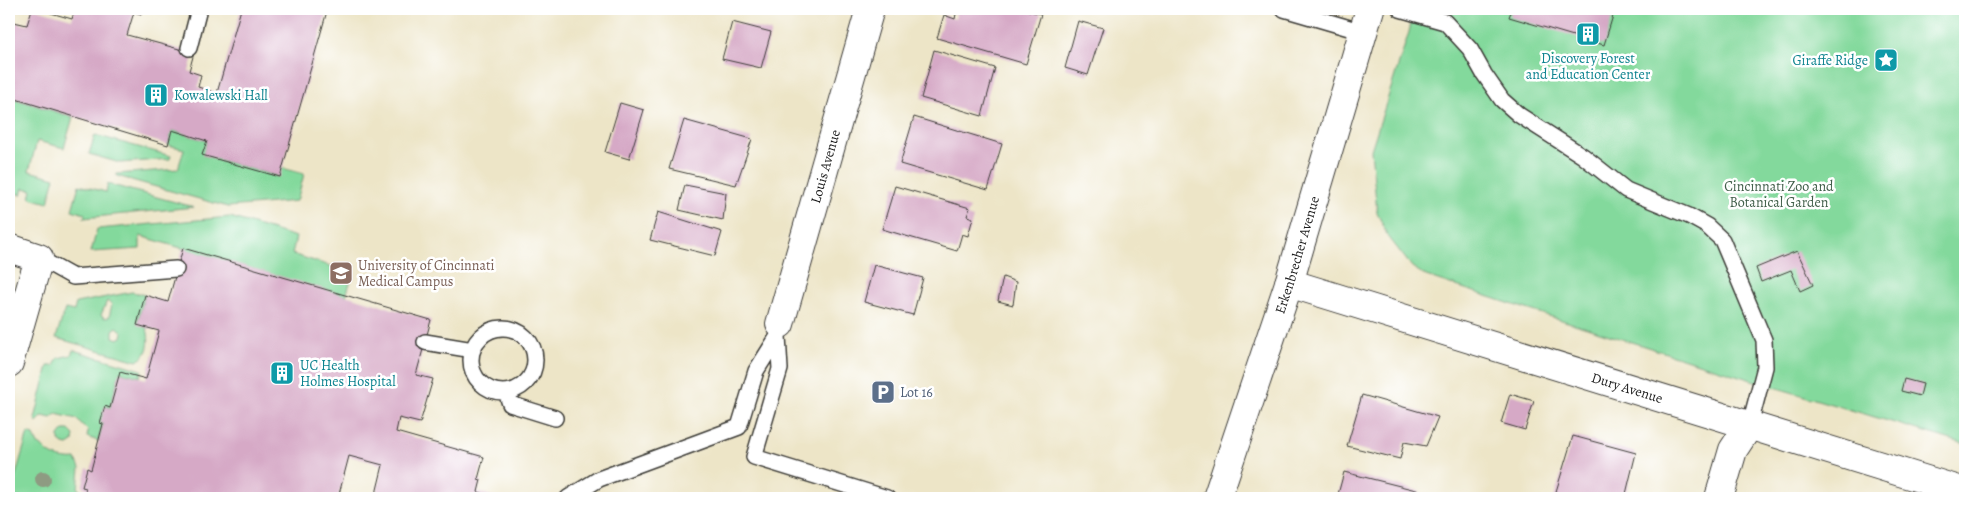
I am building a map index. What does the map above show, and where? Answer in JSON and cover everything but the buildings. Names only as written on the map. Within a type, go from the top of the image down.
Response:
[{"type":"street","name":"Louis Avenue","points":[[779,330],[870,9]]},
{"type":"street","name":"Erkenbrecher Avenue","points":[[1217,498],[1289,283],[1367,20]]},
{"type":"street","points":[[9,248],[39,258],[9,363]]},
{"type":"street","name":"Dury Avenue","points":[[1289,283],[1965,492]]},
{"type":"street","points":[[1718,498],[1733,450],[1750,424]]},
{"type":"lane","points":[[189,48],[199,9]]},
{"type":"lane","points":[[1284,9],[1367,20]]},
{"type":"lane","points":[[1400,9],[1445,22],[1470,49],[1502,100],[1519,115],[1583,156],[1626,190],[1689,216],[1707,226],[1722,240],[1764,340],[1765,367],[1750,424]]},
{"type":"lane","points":[[39,258],[73,277],[176,270]]},
{"type":"lane","points":[[508,328],[518,332],[527,339],[533,348],[536,359],[534,370],[529,379],[521,387],[506,392],[492,390],[477,378],[472,369],[473,350],[483,336],[497,329],[508,328]]},
{"type":"lane","points":[[779,330],[780,369],[754,457],[887,498]]},
{"type":"lane","points":[[568,498],[599,479],[739,427],[756,371],[779,330]]},
{"type":"lane","points":[[424,342],[473,350]]},
{"type":"lane","points":[[506,392],[510,404],[555,418]]},
{"type":"green space","name":"Cincinnati Zoo and Botanical Garden","points":[[1414,9],[1965,9],[1965,444],[1774,387],[1514,305],[1426,276],[1412,267],[1387,235],[1377,212],[1371,150],[1409,32]]},
{"type":"green space","points":[[9,97],[73,117],[64,148],[37,141],[29,171],[55,178],[48,203],[30,198],[32,190],[23,188],[21,195],[16,193],[13,206],[9,205]]},
{"type":"green space","points":[[172,130],[207,141],[203,155],[279,177],[282,168],[304,174],[297,201],[228,207],[117,176],[117,174],[178,169],[184,149],[168,145]]},
{"type":"green space","points":[[95,135],[171,156],[170,159],[120,163],[89,154]]},
{"type":"green space","points":[[108,184],[194,207],[84,218],[85,214],[72,210],[79,185],[106,192]]},
{"type":"green space","points":[[230,217],[296,237],[292,254],[353,273],[346,296],[140,236],[140,249],[91,252],[97,229]]},
{"type":"green space","points":[[132,292],[145,295],[137,324],[147,328],[149,342],[147,351],[137,361],[56,338],[65,309],[74,311],[76,303]],"holes":[[[107,301],[112,304],[109,317],[105,318],[101,315]],[[117,327],[123,332],[122,337],[118,339],[113,337],[113,330]]]},
{"type":"green space","points":[[73,350],[142,370],[140,377],[120,372],[110,408],[105,406],[101,423],[103,424],[98,441],[87,437],[88,431],[77,419],[56,414],[51,418],[43,416],[37,422],[35,419],[48,366],[54,366],[58,358],[71,355]]},
{"type":"green space","points":[[64,430],[69,430],[74,435],[73,442],[68,445],[59,441],[59,436]]},
{"type":"green space","points":[[28,433],[34,435],[37,443],[52,455],[76,459],[80,468],[78,489],[85,493],[83,498],[9,498]]},
{"type":"place","name":"Discovery Forest and Education Center","points":[[1588,34]]},
{"type":"place","name":"Giraffe Ridge","points":[[1886,60]]},
{"type":"place","name":"Kowalewski Hall","points":[[156,95]]},
{"type":"place","name":"University of Cincinnati Medical Campus","points":[[341,273]]},
{"type":"place","name":"UC Health Holmes Hospital","points":[[282,373]]},
{"type":"place","name":"Lot 16","points":[[883,392]]}]
